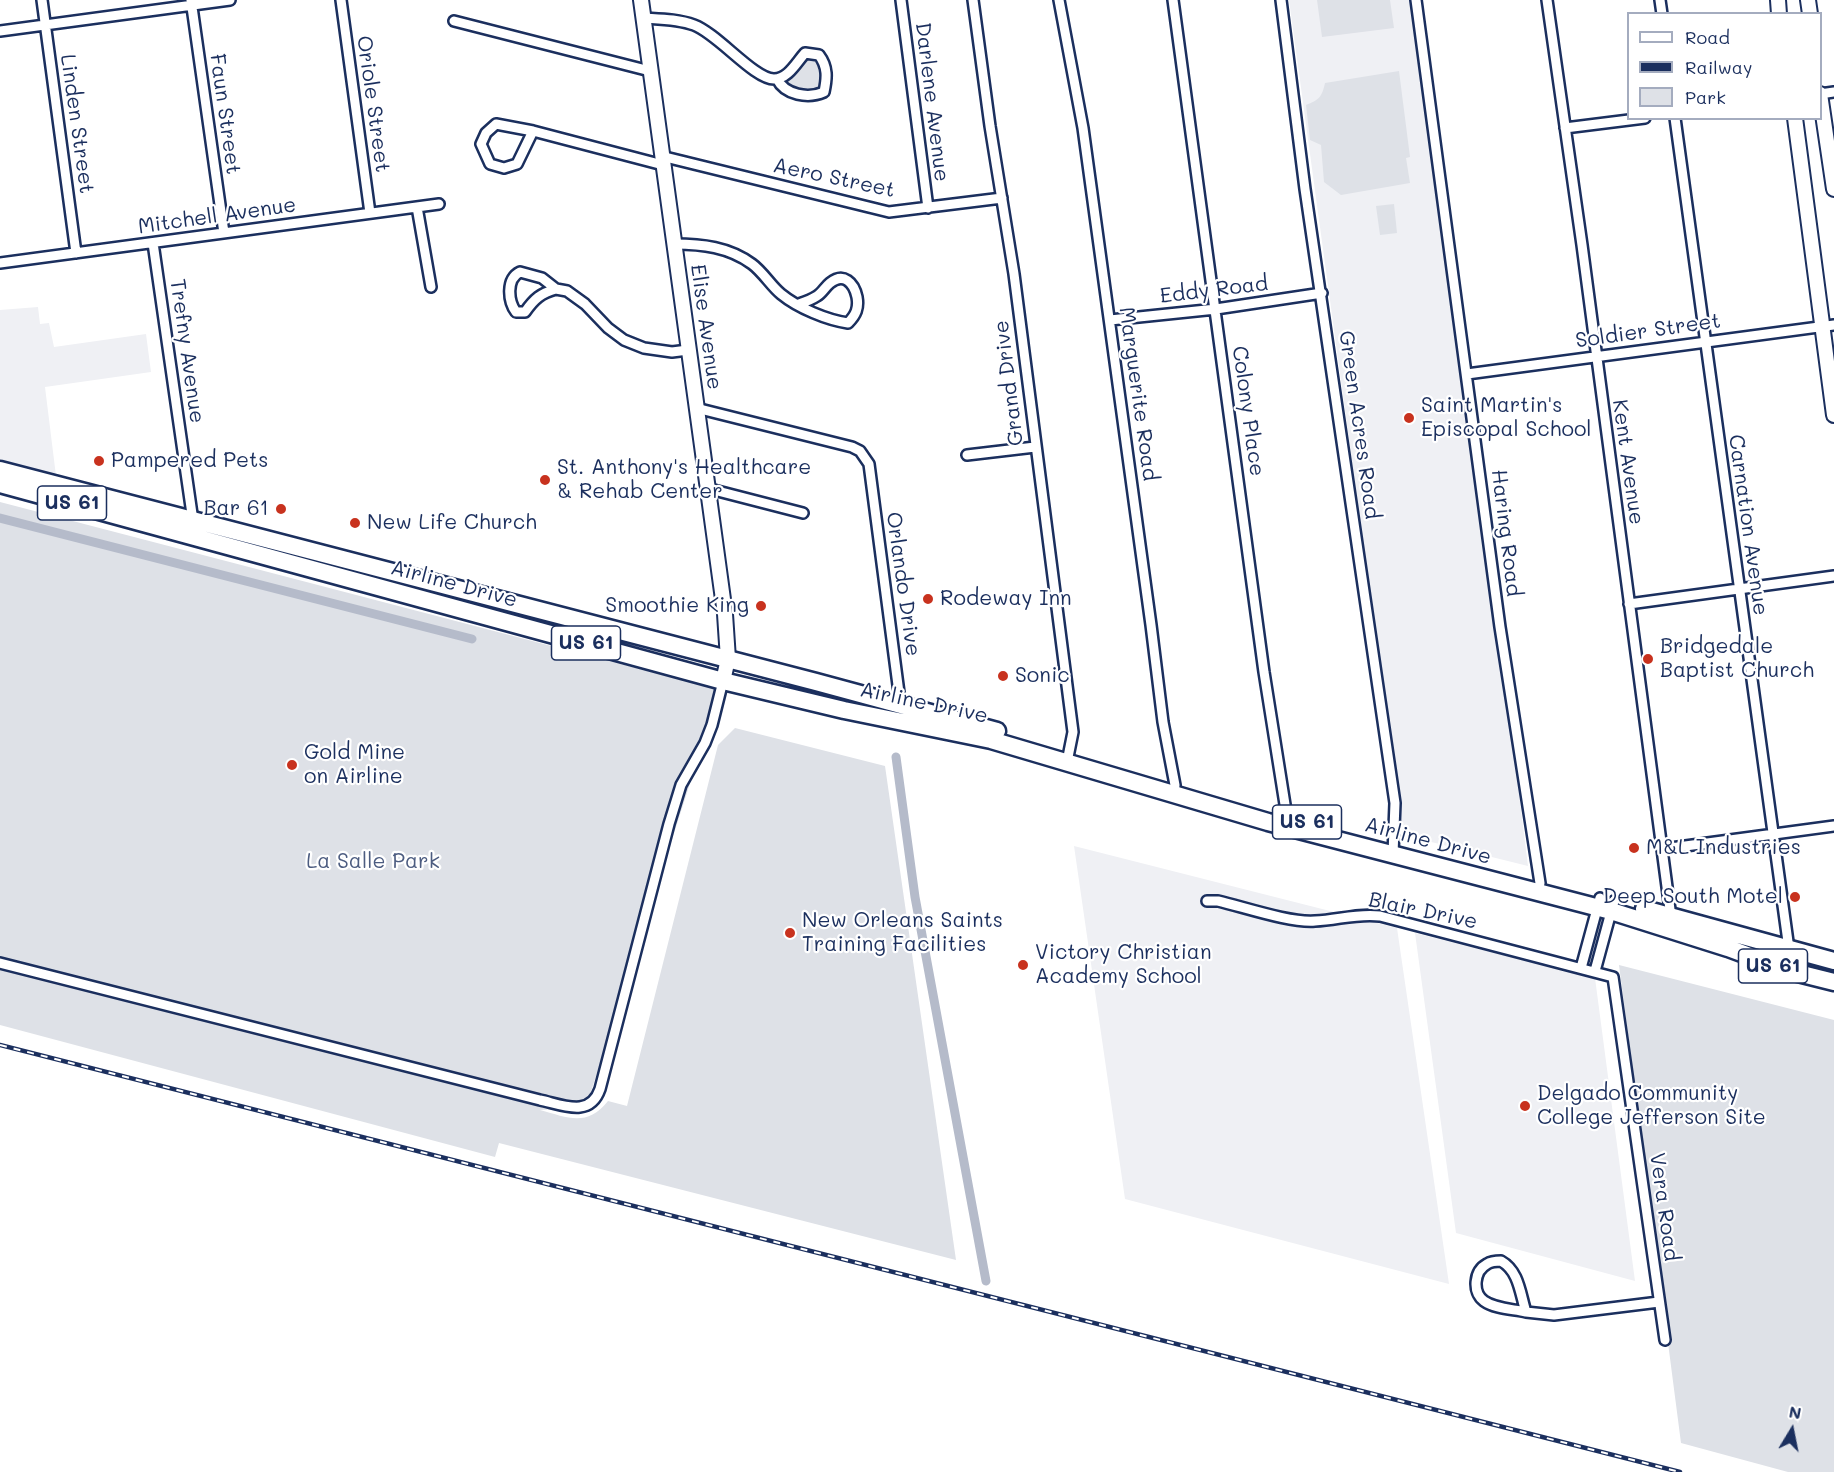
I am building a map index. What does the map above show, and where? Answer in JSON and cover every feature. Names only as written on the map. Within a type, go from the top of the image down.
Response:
[{"type":"highway","name":"Airline Drive","points":[[0,470],[500,620],[723,681],[1068,758]]},
{"type":"highway","name":"Airline Drive","points":[[0,484],[507,603],[728,659],[981,726],[1068,758],[1286,822],[1670,922],[1834,961]]},
{"type":"highway","points":[[500,620],[507,603]]},
{"type":"highway","name":"Airline Drive","points":[[1670,922],[1790,971],[1834,982]]},
{"type":"street","name":"Linden Street","points":[[42,0],[76,253]]},
{"type":"street","points":[[0,31],[191,2],[230,0]]},
{"type":"street","name":"Oriole Street","points":[[341,0],[370,213]]},
{"type":"street","name":"Elise Avenue","points":[[641,0],[724,614],[728,659],[723,681]]},
{"type":"street","name":"Darlene Avenue","points":[[901,0],[928,208]]},
{"type":"street","name":"Grand Drive","points":[[973,0],[1014,274],[1073,732],[1068,758]]},
{"type":"street","name":"Marguerite Road","points":[[1059,0],[1083,128],[1150,613],[1162,722],[1174,790]]},
{"type":"street","name":"Colony Place","points":[[1173,0],[1286,822]]},
{"type":"street","name":"Green Acres Road","points":[[1281,0],[1305,189],[1395,803],[1393,849]]},
{"type":"street","name":"Haring Road","points":[[1416,0],[1500,627],[1539,887]]},
{"type":"street","name":"Kent Avenue","points":[[1548,0],[1663,849],[1670,922]]},
{"type":"street","name":"Faun Street","points":[[191,2],[224,233]]},
{"type":"street","points":[[644,18],[693,24],[726,46],[756,73],[770,79],[787,75],[805,53],[819,55],[825,63],[824,92],[815,96],[800,95],[781,87],[777,79]]},
{"type":"street","points":[[454,21],[650,71]]},
{"type":"street","points":[[1822,101],[1834,189]]},
{"type":"street","points":[[1565,128],[1629,120]]},
{"type":"street","name":"Carnation Avenue","points":[[1675,120],[1789,949],[1790,971]]},
{"type":"street","points":[[1795,120],[1828,326],[1834,415]]},
{"type":"street","points":[[496,124],[533,131],[517,164],[504,168],[490,164],[481,144],[486,133],[496,124]]},
{"type":"street","name":"Aero Street","points":[[533,131],[889,212],[1002,198]]},
{"type":"street","name":"Mitchell Avenue","points":[[0,263],[439,204]]},
{"type":"street","points":[[417,207],[430,287]]},
{"type":"street","name":"Trefny Avenue","points":[[153,243],[191,528]]},
{"type":"street","points":[[674,244],[711,246],[730,252],[753,264],[782,295],[799,304],[833,321],[848,323],[855,316],[858,308],[854,285],[848,279],[841,278],[832,281],[819,295],[799,304]]},
{"type":"street","points":[[556,289],[542,278],[520,272],[513,276],[511,282],[511,305],[516,312],[525,312],[534,299],[544,292],[556,289],[567,291],[585,304],[608,328],[624,339],[644,348],[672,352],[688,350]]},
{"type":"street","name":"Eddy Road","points":[[1110,320],[1216,309],[1322,293]]},
{"type":"street","name":"Soldier Street","points":[[1467,374],[1828,326]]},
{"type":"street","name":"Orlando Drive","points":[[696,408],[852,447],[862,454],[869,464],[901,722]]},
{"type":"street","points":[[967,455],[1035,447]]},
{"type":"street","points":[[706,488],[803,513]]},
{"type":"street","points":[[1629,604],[1834,576]]},
{"type":"street","points":[[0,963],[540,1100],[586,1107],[597,1098],[600,1089],[681,785],[705,743],[723,681]]},
{"type":"street","points":[[1663,849],[1834,826]]},
{"type":"street","name":"Blair Drive","points":[[1207,901],[1218,901],[1300,921],[1359,915],[1380,916],[1595,971]]},
{"type":"street","points":[[1581,968],[1606,904]]},
{"type":"street","points":[[1595,971],[1606,904]]},
{"type":"street","name":"Vera Road","points":[[1595,971],[1613,977],[1615,986],[1659,1302]]},
{"type":"street","points":[[1526,1312],[1515,1273],[1510,1266],[1501,1261],[1487,1263],[1476,1279],[1479,1296],[1485,1302],[1526,1312],[1554,1315],[1659,1302],[1665,1340]]},
{"type":"shaded area","name":"Saint Martin's Episcopal School","points":[[1289,0],[1420,0],[1528,866],[1403,835]]},
{"type":"shaded area","points":[[38,307],[40,324],[49,323],[54,347],[146,334],[151,372],[45,387],[56,476],[0,462],[0,310]]},
{"type":"shaded area","points":[[1074,846],[1397,928],[1449,1284],[1125,1199]]},
{"type":"shaded area","name":"Delgado Community College Jefferson Site","points":[[1415,933],[1595,978],[1635,1281],[1456,1233]]},
{"type":"green space","points":[[1317,0],[1390,0],[1394,28],[1322,37]]},
{"type":"green space","points":[[813,57],[818,63],[820,86],[817,91],[809,92],[789,85],[788,78],[807,58]]},
{"type":"green space","points":[[1399,71],[1410,157],[1406,158],[1410,183],[1341,195],[1324,182],[1321,145],[1310,140],[1306,105],[1319,97],[1325,83]]},
{"type":"green space","points":[[1394,204],[1397,233],[1380,235],[1376,206]]},
{"type":"green space","name":"La Salle Park","points":[[0,502],[720,690],[586,1107],[540,1110],[560,1116],[585,1117],[593,1114],[608,1101],[627,1106],[718,745],[735,728],[885,766],[956,1260],[499,1143],[495,1157],[0,1025]]},
{"type":"green space","points":[[1619,965],[1834,1020],[1834,1472],[1788,1472],[1681,1443]]},
{"type":"waterway","points":[[0,518],[472,639]]},
{"type":"waterway","points":[[896,757],[915,897],[986,1281]]},
{"type":"railway","points":[[0,1045],[1680,1472]]},
{"type":"place","name":"Saint Martin's Episcopal School","points":[[1409,418]]},
{"type":"place","name":"Pampered Pets","points":[[99,461]]},
{"type":"place","name":"St. Anthony's Healthcare & Rehab Center","points":[[545,480]]},
{"type":"place","name":"Bar 61","points":[[281,509]]},
{"type":"place","name":"New Life Church","points":[[355,523]]},
{"type":"place","name":"Rodeway Inn","points":[[928,599]]},
{"type":"place","name":"Smoothie King","points":[[761,606]]},
{"type":"place","name":"Bridgedale Baptist Church","points":[[1648,659]]},
{"type":"place","name":"Sonic","points":[[1003,676]]},
{"type":"place","name":"Gold Mine on Airline","points":[[292,765]]},
{"type":"place","name":"M&L Industries","points":[[1634,848]]},
{"type":"place","name":"Deep South Motel","points":[[1795,897]]},
{"type":"place","name":"New Orleans Saints Training Facilities","points":[[790,933]]},
{"type":"place","name":"Victory Christian Academy School","points":[[1023,965]]},
{"type":"place","name":"Delgado Community College Jefferson Site","points":[[1525,1106]]}]
